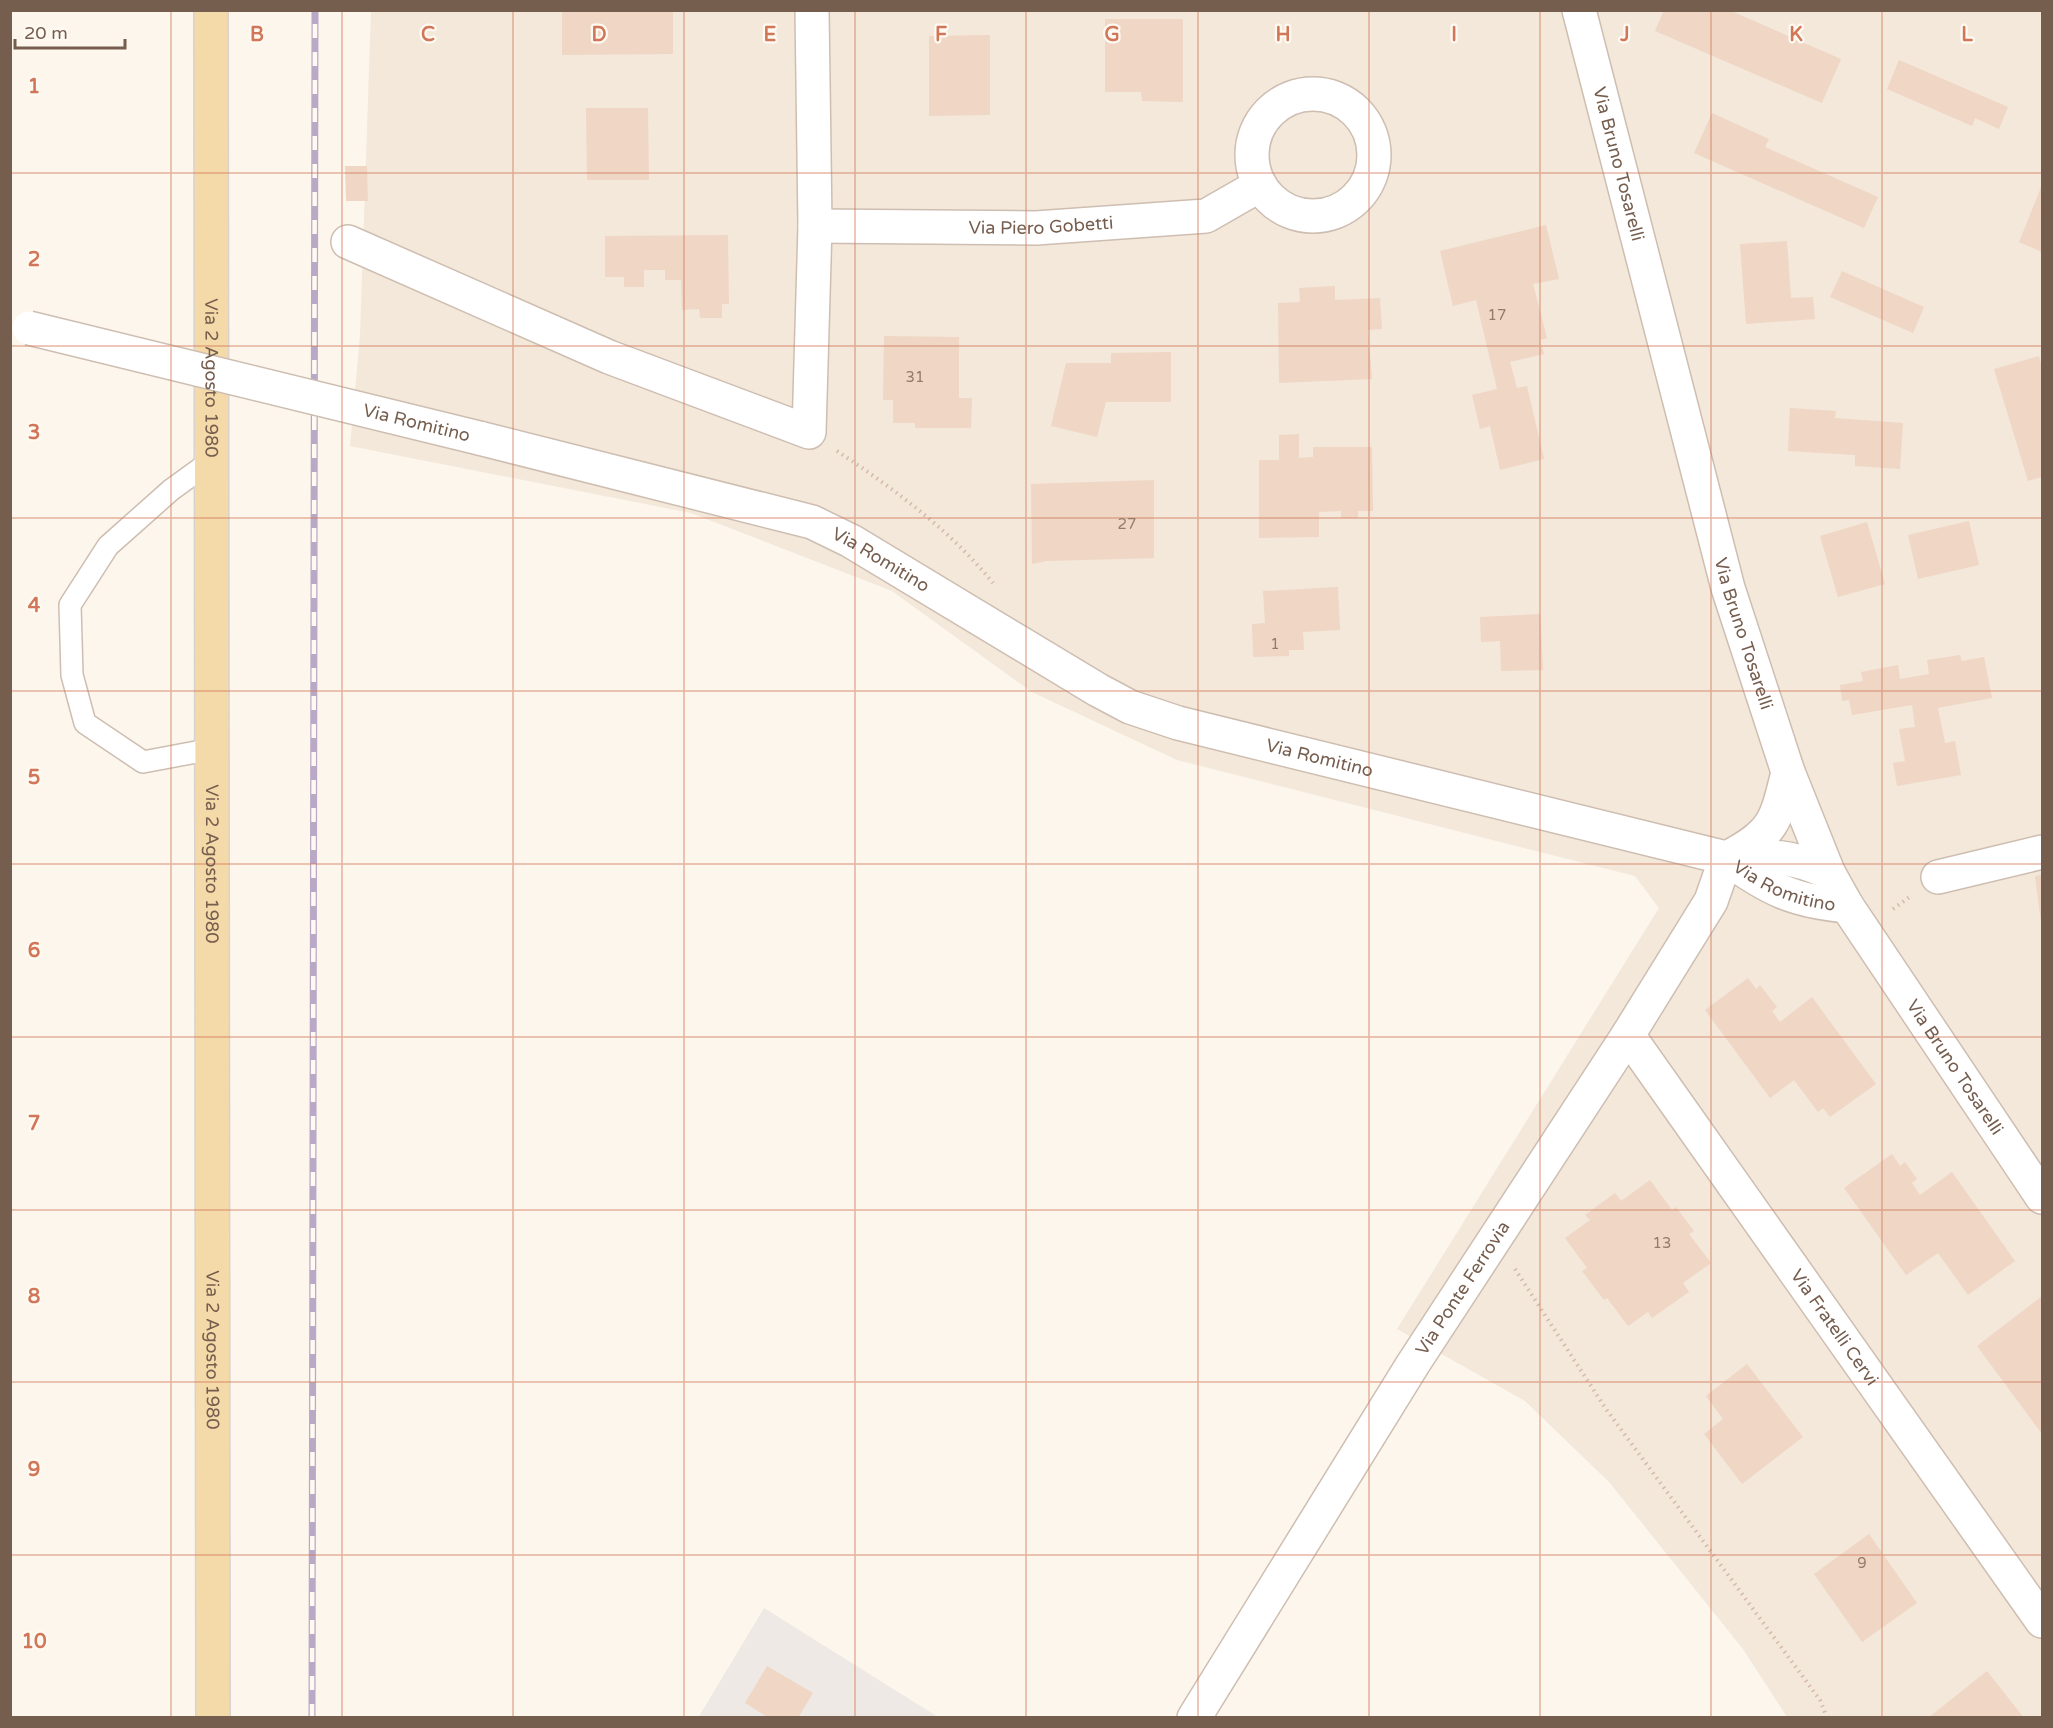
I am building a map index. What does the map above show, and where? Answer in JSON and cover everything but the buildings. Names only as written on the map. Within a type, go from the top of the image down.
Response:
[{"type":"main road","name":"Via 2 Agosto 1980","points":[[211,10],[213,1718]]},
{"type":"street","points":[[348,242],[609,357],[809,432],[815,226],[812,10]]},
{"type":"street","name":"Via Bruno Tosarelli","points":[[1579,10],[1728,588],[1788,772],[1828,872],[1847,906],[2043,1197]]},
{"type":"street","name":"Via Piero Gobetti","points":[[815,226],[1036,228],[1206,216],[1260,185]]},
{"type":"street","name":"Via Romitino","points":[[20,326],[812,522],[851,541],[1098,690],[1130,707],[1178,723],[1726,858],[1775,855],[1802,861],[1828,872]]},
{"type":"street","name":"Via Romitino","points":[[1726,858],[1752,844],[1773,826],[1788,772]]},
{"type":"street","points":[[1938,877],[2043,852]]},
{"type":"street","name":"Via Romitino","points":[[1726,858],[1766,886],[1819,903],[1847,906]]},
{"type":"street","name":"Via Ponte Ferrovia","points":[[1194,1718],[1413,1364],[1628,1035],[1711,901],[1726,858]]},
{"type":"street","name":"Via Fratelli Cervi","points":[[1628,1035],[2043,1621]]},
{"type":"lane","points":[[212,461],[171,490],[108,546],[70,605],[72,675],[85,723],[143,762],[212,749]]},
{"type":"path","points":[[809,432],[881,481],[950,537],[967,551],[994,584]]},
{"type":"path","points":[[1884,904],[1889,912],[1938,877]]},
{"type":"path","points":[[1495,1238],[1606,1409],[1820,1700],[1827,1718]]},
{"type":"shaded area","points":[[371,11],[2042,11],[2042,1717],[1787,1717],[1743,1649],[1609,1482],[1525,1401],[1397,1329],[1659,908],[1635,876],[1177,760],[1032,692],[892,591],[691,513],[350,446],[360,336]]},
{"type":"shaded area","points":[[764,1608],[938,1717],[698,1718]]},
{"type":"railway","points":[[312,1718],[315,10]]}]
